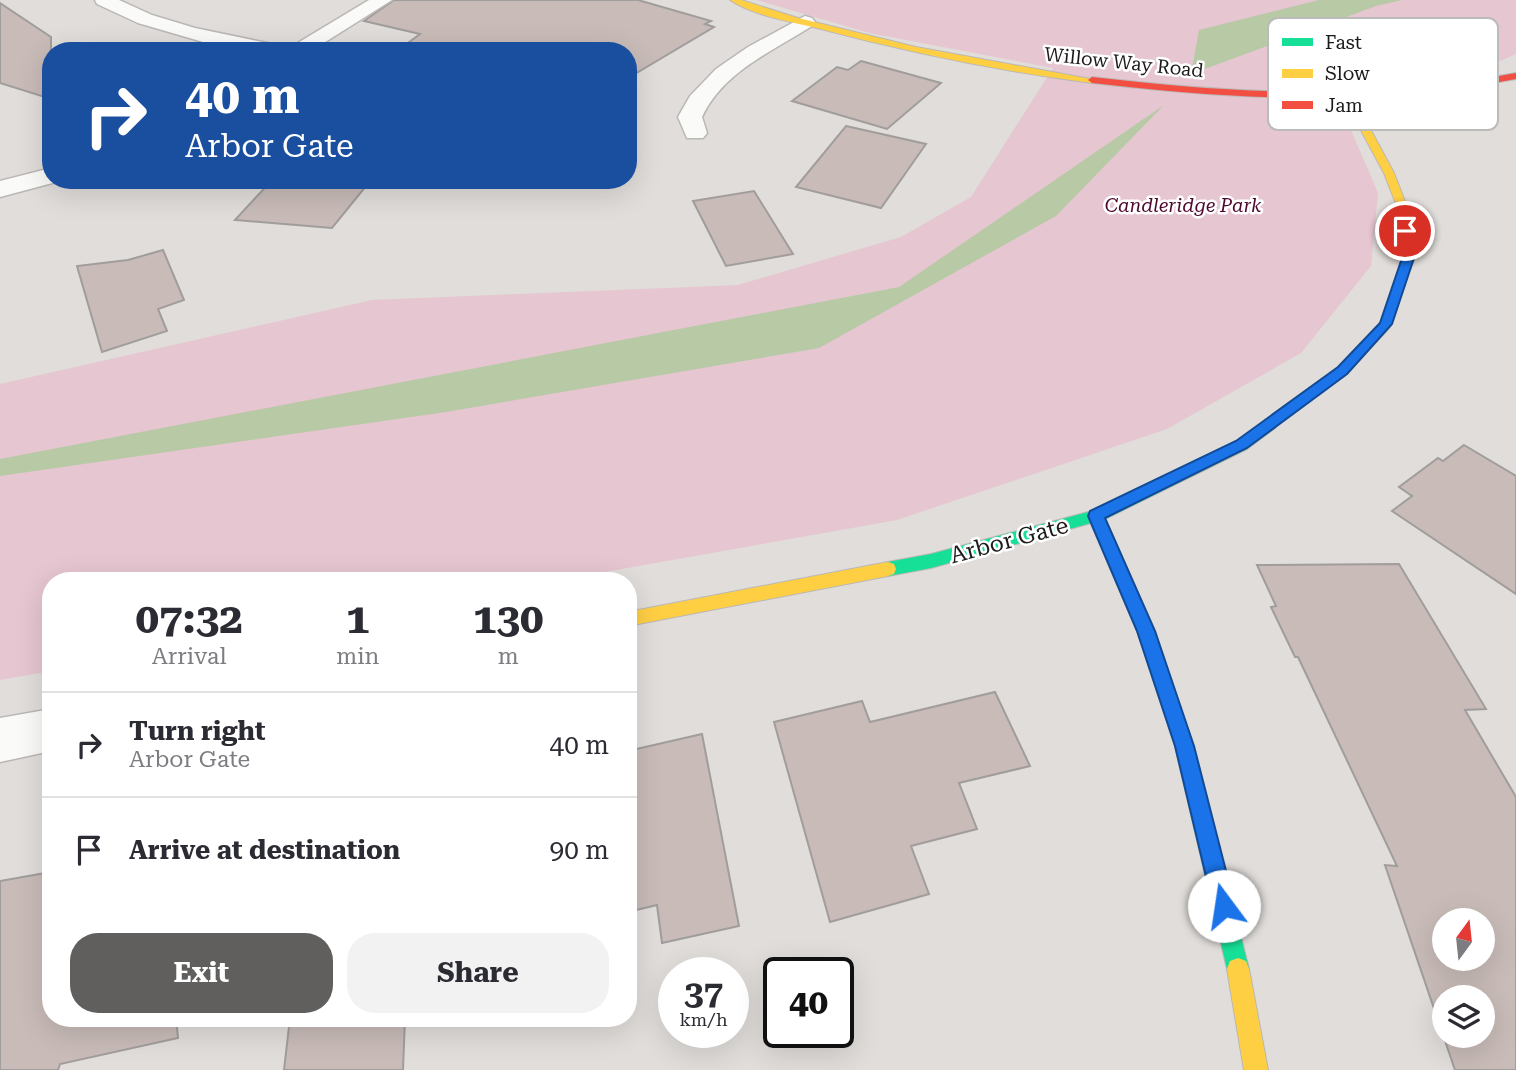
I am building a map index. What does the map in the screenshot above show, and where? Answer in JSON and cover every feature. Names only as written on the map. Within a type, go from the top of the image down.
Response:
[{"type":"street","points":[[104,0],[136,17],[182,32],[231,42]]},
{"type":"street","points":[[311,42],[383,0]]},
{"type":"street","name":"Willow Way Road","points":[[734,0],[805,22],[965,62],[1055,77],[1268,97]]},
{"type":"street","points":[[695,134],[690,117],[696,101],[716,79],[827,9]]},
{"type":"street","name":"Willow Way Road","points":[[1498,80],[1516,76]]},
{"type":"street","name":"Arbor Gate","points":[[637,618],[932,561],[1096,516],[1241,445],[1342,371],[1386,324],[1408,258],[1401,204],[1389,173],[1366,130]]},
{"type":"street","points":[[0,189],[42,178]]},
{"type":"street","points":[[1096,516],[1146,631],[1184,746],[1231,932],[1256,1070]]},
{"type":"street","points":[[0,740],[42,732]]},
{"type":"green space","name":"Candleridge Park","points":[[757,0],[1516,0],[1516,54],[1498,62],[1498,18],[1268,18],[1268,130],[1351,130],[1378,193],[1371,266],[1301,353],[1167,429],[897,520],[605,572],[42,572],[42,673],[0,680],[0,384],[372,300],[738,285],[901,237],[971,197],[1053,68],[869,33]]},
{"type":"shaded area","points":[[1319,0],[1402,0],[1343,18],[1268,18],[1268,46],[1191,74],[1199,30]]},
{"type":"shaded area","points":[[1164,105],[1056,216],[819,348],[446,412],[0,476],[0,459],[899,287]]},
{"type":"building","points":[[394,0],[638,0],[711,21],[705,24],[714,27],[637,73],[637,42],[409,42],[420,34],[364,21]]},
{"type":"building","points":[[0,3],[51,37],[51,42],[42,42],[42,96],[0,83]]},
{"type":"building","points":[[861,61],[941,83],[887,129],[792,101],[837,67],[848,70]]},
{"type":"building","points":[[846,126],[926,144],[881,208],[796,187]]},
{"type":"building","points":[[264,189],[364,189],[332,228],[235,220]]},
{"type":"building","points":[[754,191],[793,254],[726,266],[693,201]]},
{"type":"building","points":[[163,250],[184,300],[158,309],[167,331],[102,352],[77,266],[128,260]]},
{"type":"building","points":[[1464,445],[1516,476],[1516,594],[1392,511],[1412,496],[1399,487],[1438,458],[1443,461]]},
{"type":"building","points":[[1399,564],[1486,709],[1465,710],[1516,797],[1516,1070],[1455,1070],[1447,1048],[1495,1048],[1495,985],[1432,985],[1432,1003],[1385,865],[1397,866],[1298,657],[1295,657],[1271,607],[1276,606],[1257,565]]},
{"type":"building","points":[[995,692],[1030,766],[959,783],[977,829],[911,846],[929,894],[830,922],[774,722],[862,701],[870,722]]},
{"type":"building","points":[[702,734],[739,926],[662,943],[657,905],[637,910],[637,749]]},
{"type":"building","points":[[42,874],[42,1027],[177,1027],[178,1038],[60,1064],[58,1070],[0,1070],[0,881]]},
{"type":"building","points":[[289,1027],[405,1027],[403,1070],[284,1070]]},
{"type":"traffic: fast","points":[[888,569],[931,561],[1096,516],[1242,445],[1270,424]]},
{"type":"traffic: fast","points":[[1096,516],[1146,631],[1184,746],[1238,969]]},
{"type":"traffic: slow","points":[[734,0],[795,20],[916,50],[1003,67],[1092,80]]},
{"type":"traffic: slow","points":[[1270,424],[1342,371],[1386,324],[1408,259],[1401,204],[1389,173],[1366,130]]},
{"type":"traffic: slow","points":[[637,617],[888,569]]},
{"type":"traffic: slow","points":[[1238,969],[1256,1070]]},
{"type":"traffic: jam","points":[[1498,79],[1516,76]]},
{"type":"traffic: jam","points":[[1092,80],[1268,95]]},
{"type":"route","points":[[1224,906],[1184,746],[1146,631],[1096,516],[1241,445],[1342,371],[1386,324],[1408,258],[1405,231]]}]
